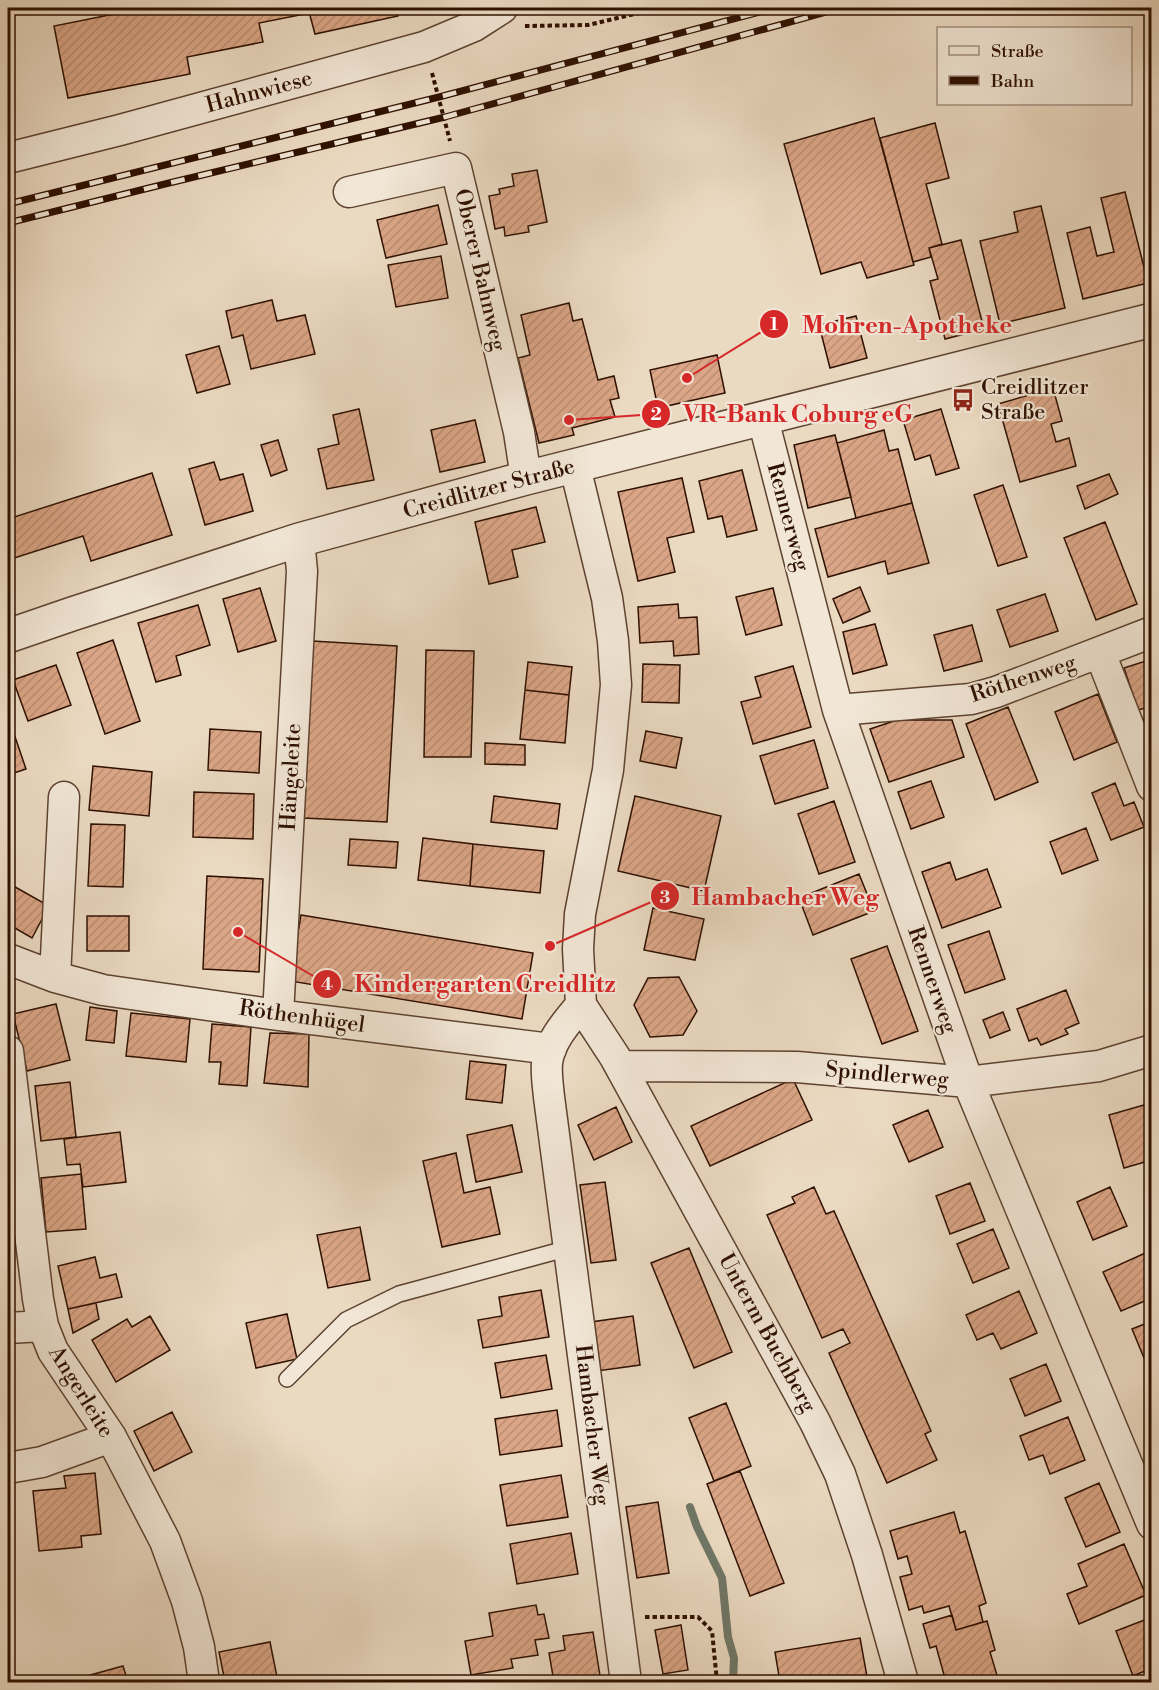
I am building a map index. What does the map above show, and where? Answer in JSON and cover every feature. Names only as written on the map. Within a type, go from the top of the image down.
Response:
[{"type":"street","name":"Hahnwiese","points":[[8,158],[120,130],[424,47],[474,26],[511,17]]},
{"type":"street","name":"Oberer Bahnweg","points":[[349,192],[456,168],[519,432],[526,478]]},
{"type":"street","name":"Creidlitzer Straße","points":[[8,636],[299,540],[526,478],[1152,320]]},
{"type":"street","name":"Rennerweg","points":[[763,419],[838,710],[968,1082],[1152,1524]]},
{"type":"street","points":[[575,467],[607,598],[616,685],[608,770],[580,914],[578,949],[581,1005]]},
{"type":"street","name":"Hängeleite","points":[[278,1015],[302,571],[299,540]]},
{"type":"street","name":"Röthenweg","points":[[838,710],[971,699],[996,692],[1152,632]]},
{"type":"street","name":"Röthenweg","points":[[1100,653],[1152,786]]},
{"type":"street","points":[[55,977],[64,797]]},
{"type":"street","name":"Röthenhügel","points":[[8,959],[55,977],[103,990],[278,1015],[551,1049]]},
{"type":"street","name":"Hambacher Weg","points":[[581,1005],[563,1026],[551,1049],[547,1063],[549,1097],[626,1683]]},
{"type":"street","name":"Unterm Buchberg","points":[[581,1005],[620,1066],[815,1422],[840,1474],[867,1555],[903,1683]]},
{"type":"street","name":"Spindlerweg","points":[[620,1066],[797,1067],[968,1082],[1100,1066],[1152,1050]]},
{"type":"street","name":"Angerleite","points":[[8,1051],[43,1326],[53,1351],[111,1437],[169,1551],[188,1601],[199,1647],[204,1683]]},
{"type":"street","points":[[8,1328],[43,1326]]},
{"type":"street","points":[[8,1468],[42,1462],[111,1437]]},
{"type":"lane","points":[[287,1379],[346,1320],[399,1294],[569,1248]]},
{"type":"path","points":[[511,17],[588,25],[660,8]]},
{"type":"path","points":[[424,47],[456,168]]},
{"type":"path","points":[[617,1618],[698,1617],[712,1631],[717,1683]]},
{"type":"building","points":[[144,8],[308,8],[310,13],[259,23],[263,42],[187,57],[190,74],[68,98],[54,26]]},
{"type":"building","points":[[308,8],[396,8],[398,16],[315,34]]},
{"type":"building","points":[[1152,74],[1152,102],[1145,76]]},
{"type":"building","points":[[874,118],[914,265],[867,278],[861,262],[821,274],[784,144]]},
{"type":"building","points":[[935,123],[949,178],[926,184],[942,244],[929,248],[931,257],[913,262],[880,138]]},
{"type":"building","points":[[537,170],[547,222],[528,226],[529,232],[505,236],[504,227],[495,229],[489,196],[500,194],[499,189],[514,186],[512,174]]},
{"type":"building","points":[[1125,192],[1148,283],[1083,299],[1067,233],[1090,227],[1097,256],[1114,252],[1101,198]]},
{"type":"building","points":[[438,205],[447,244],[386,258],[377,220]]},
{"type":"building","points":[[1041,206],[1065,308],[1000,324],[980,241],[1018,232],[1014,212]]},
{"type":"building","points":[[961,240],[984,329],[945,339],[930,281],[938,279],[929,248]]},
{"type":"building","points":[[441,256],[448,298],[396,307],[388,265]]},
{"type":"building","points":[[272,300],[277,321],[305,315],[315,354],[251,369],[243,335],[232,338],[226,311]]},
{"type":"building","points":[[569,303],[573,321],[582,319],[598,380],[614,376],[619,398],[610,400],[615,417],[572,428],[574,435],[539,443],[518,358],[530,355],[521,315]]},
{"type":"building","points":[[856,316],[867,358],[830,368],[819,325]]},
{"type":"building","points":[[219,346],[230,384],[197,393],[186,355]]},
{"type":"building","points":[[717,355],[725,393],[658,408],[650,370]]},
{"type":"building","points":[[1053,388],[1062,421],[1051,424],[1056,442],[1069,438],[1076,466],[1020,482],[998,404]]},
{"type":"building","points":[[359,409],[374,480],[327,489],[318,449],[339,444],[333,415]]},
{"type":"building","points":[[941,409],[959,468],[936,475],[930,455],[915,460],[903,420]]},
{"type":"building","points":[[475,420],[485,462],[440,472],[431,430]]},
{"type":"building","points":[[884,430],[889,451],[898,449],[912,503],[856,518],[837,443]]},
{"type":"building","points":[[835,435],[851,497],[808,508],[794,445]]},
{"type":"building","points":[[278,440],[287,470],[271,476],[261,445]]},
{"type":"building","points":[[214,462],[220,480],[243,474],[253,511],[205,525],[189,469]]},
{"type":"building","points":[[742,470],[757,530],[727,537],[722,516],[708,519],[699,481]]},
{"type":"building","points":[[152,473],[172,535],[91,561],[83,536],[8,560],[8,519]]},
{"type":"building","points":[[1109,474],[1118,494],[1085,509],[1077,486]]},
{"type":"building","points":[[682,478],[694,532],[667,538],[675,572],[638,581],[618,492]]},
{"type":"building","points":[[1003,485],[1027,557],[998,566],[974,495]]},
{"type":"building","points":[[912,503],[929,563],[888,574],[885,561],[828,577],[815,529]]},
{"type":"building","points":[[536,507],[545,542],[512,550],[518,577],[489,584],[475,522]]},
{"type":"building","points":[[1105,522],[1137,604],[1096,620],[1064,538]]},
{"type":"building","points":[[860,587],[870,611],[843,623],[833,599]]},
{"type":"building","points":[[260,588],[276,641],[238,652],[223,599]]},
{"type":"building","points":[[773,588],[782,625],[746,635],[736,597]]},
{"type":"building","points":[[1045,594],[1058,631],[1010,647],[997,610]]},
{"type":"building","points":[[678,604],[679,618],[697,617],[699,654],[674,656],[673,641],[640,643],[638,607]]},
{"type":"building","points":[[198,605],[210,645],[176,656],[181,675],[156,682],[138,623]]},
{"type":"building","points":[[875,624],[887,665],[853,674],[843,632]]},
{"type":"building","points":[[972,625],[982,661],[944,671],[934,635]]},
{"type":"building","points":[[113,640],[140,721],[105,734],[77,653]]},
{"type":"building","points":[[312,641],[397,646],[387,822],[303,818]]},
{"type":"building","points":[[426,650],[474,651],[471,757],[424,757]]},
{"type":"building","points":[[1152,659],[1152,706],[1138,710],[1124,668]]},
{"type":"building","points":[[528,662],[572,667],[569,695],[525,690]]},
{"type":"building","points":[[643,664],[680,665],[679,703],[642,702]]},
{"type":"building","points":[[56,665],[71,705],[28,721],[13,680]]},
{"type":"building","points":[[793,666],[811,727],[753,744],[741,702],[761,697],[755,677]]},
{"type":"building","points":[[525,690],[569,695],[565,743],[520,739]]},
{"type":"building","points":[[1098,694],[1117,742],[1074,760],[1055,712]]},
{"type":"building","points":[[1008,707],[1038,782],[995,800],[966,724]]},
{"type":"building","points":[[1152,716],[1152,746],[1141,720]]},
{"type":"building","points":[[897,720],[952,720],[964,757],[889,782],[870,729]]},
{"type":"building","points":[[10,722],[26,769],[8,775],[8,723]]},
{"type":"building","points":[[210,729],[261,732],[259,773],[208,770]]},
{"type":"building","points":[[646,731],[682,738],[676,768],[640,761]]},
{"type":"building","points":[[814,740],[828,788],[775,804],[760,756]]},
{"type":"building","points":[[485,743],[525,745],[525,765],[485,764]]},
{"type":"building","points":[[93,766],[152,772],[149,816],[89,810]]},
{"type":"building","points":[[931,781],[944,817],[911,829],[898,792]]},
{"type":"building","points":[[1115,783],[1124,806],[1134,802],[1144,827],[1111,840],[1092,793]]},
{"type":"building","points":[[194,792],[254,794],[253,839],[193,837]]},
{"type":"building","points":[[494,796],[560,804],[557,829],[491,822]]},
{"type":"building","points":[[635,796],[721,816],[704,891],[618,871]]},
{"type":"building","points":[[834,801],[855,862],[819,874],[798,814]]},
{"type":"building","points":[[91,824],[125,825],[123,887],[88,886]]},
{"type":"building","points":[[1086,828],[1098,860],[1062,874],[1050,842]]},
{"type":"building","points":[[423,838],[473,844],[470,886],[418,880]]},
{"type":"building","points":[[350,839],[398,842],[396,868],[348,865]]},
{"type":"building","points":[[473,844],[544,851],[540,893],[470,886]]},
{"type":"building","points":[[950,862],[956,880],[987,869],[1001,907],[942,928],[922,872]]},
{"type":"building","points":[[859,874],[874,911],[813,935],[799,898]]},
{"type":"building","points":[[207,876],[263,879],[259,972],[203,969]]},
{"type":"building","points":[[8,883],[49,906],[32,938],[8,924]]},
{"type":"building","points":[[653,908],[704,919],[695,960],[644,950]]},
{"type":"building","points":[[301,915],[533,953],[522,1019],[290,981]]},
{"type":"building","points":[[87,916],[129,916],[129,951],[87,951]]},
{"type":"building","points":[[989,931],[1005,979],[965,993],[948,945]]},
{"type":"building","points":[[887,946],[918,1031],[882,1044],[851,959]]},
{"type":"building","points":[[679,977],[697,1011],[683,1035],[650,1037],[634,1005],[648,978]]},
{"type":"building","points":[[1066,990],[1079,1023],[1065,1029],[1068,1034],[1041,1045],[1037,1038],[1029,1041],[1017,1009]]},
{"type":"building","points":[[56,1004],[70,1060],[27,1071],[13,1014]]},
{"type":"building","points":[[90,1007],[117,1011],[114,1043],[86,1040]]},
{"type":"building","points":[[1003,1012],[1010,1030],[990,1038],[983,1020]]},
{"type":"building","points":[[131,1013],[190,1019],[186,1062],[126,1056]]},
{"type":"building","points":[[212,1024],[251,1027],[247,1086],[219,1084],[221,1062],[209,1062]]},
{"type":"building","points":[[270,1033],[309,1034],[308,1087],[264,1083]]},
{"type":"building","points":[[470,1061],[506,1065],[502,1103],[466,1099]]},
{"type":"building","points":[[793,1079],[812,1120],[710,1166],[691,1126]]},
{"type":"building","points":[[70,1082],[76,1137],[41,1141],[35,1086]]},
{"type":"building","points":[[1144,1105],[1152,1130],[1152,1160],[1124,1168],[1109,1115]]},
{"type":"building","points":[[616,1107],[632,1142],[594,1160],[578,1125]]},
{"type":"building","points":[[928,1110],[943,1147],[909,1162],[893,1125]]},
{"type":"building","points":[[512,1125],[522,1172],[476,1182],[467,1135]]},
{"type":"building","points":[[120,1132],[126,1182],[83,1187],[80,1164],[67,1165],[64,1139]]},
{"type":"building","points":[[456,1153],[464,1193],[490,1187],[500,1234],[442,1247],[423,1161]]},
{"type":"building","points":[[81,1174],[86,1229],[46,1232],[41,1178]]},
{"type":"building","points":[[605,1182],[616,1260],[591,1263],[580,1185]]},
{"type":"building","points":[[970,1183],[985,1221],[950,1234],[936,1196]]},
{"type":"building","points":[[814,1187],[826,1214],[834,1211],[931,1431],[925,1434],[937,1460],[887,1483],[829,1353],[850,1343],[843,1329],[822,1338],[767,1215],[795,1203],[792,1197]]},
{"type":"building","points":[[1110,1187],[1127,1226],[1093,1240],[1077,1202]]},
{"type":"building","points":[[360,1227],[370,1280],[328,1288],[317,1235]]},
{"type":"building","points":[[993,1229],[1009,1268],[973,1283],[957,1244]]},
{"type":"building","points":[[689,1248],[732,1352],[694,1368],[651,1263]]},
{"type":"building","points":[[1152,1250],[1152,1298],[1121,1311],[1103,1272]]},
{"type":"building","points":[[95,1257],[100,1278],[116,1274],[122,1297],[68,1309],[58,1266]]},
{"type":"building","points":[[541,1290],[549,1337],[483,1348],[478,1320],[502,1316],[499,1297]]},
{"type":"building","points":[[1019,1291],[1037,1333],[1001,1349],[993,1333],[977,1340],[966,1315]]},
{"type":"building","points":[[96,1303],[99,1319],[73,1333],[68,1309]]},
{"type":"building","points":[[287,1314],[297,1359],[256,1368],[246,1323]]},
{"type":"building","points":[[150,1316],[170,1350],[116,1382],[92,1340],[127,1319],[132,1327]]},
{"type":"building","points":[[633,1316],[640,1365],[597,1371],[591,1322]]},
{"type":"building","points":[[1152,1321],[1152,1369],[1149,1370],[1132,1329]]},
{"type":"building","points":[[546,1355],[552,1389],[501,1398],[495,1363]]},
{"type":"building","points":[[1046,1364],[1061,1401],[1025,1416],[1010,1379]]},
{"type":"building","points":[[726,1403],[751,1466],[714,1481],[689,1418]]},
{"type":"building","points":[[557,1410],[562,1446],[500,1455],[495,1419]]},
{"type":"building","points":[[172,1412],[192,1452],[154,1471],[134,1431]]},
{"type":"building","points":[[1068,1417],[1085,1460],[1050,1474],[1043,1455],[1029,1460],[1020,1436]]},
{"type":"building","points":[[740,1471],[784,1583],[750,1596],[707,1484]]},
{"type":"building","points":[[95,1473],[101,1534],[81,1536],[82,1547],[39,1551],[33,1491],[66,1488],[64,1476]]},
{"type":"building","points":[[561,1475],[568,1517],[507,1526],[500,1485]]},
{"type":"building","points":[[1099,1483],[1120,1532],[1086,1547],[1065,1498]]},
{"type":"building","points":[[658,1502],[669,1573],[637,1578],[626,1507]]},
{"type":"building","points":[[954,1512],[960,1533],[965,1531],[986,1603],[979,1606],[983,1622],[956,1630],[949,1606],[924,1613],[922,1606],[909,1610],[900,1577],[912,1574],[907,1556],[898,1559],[890,1531]]},
{"type":"building","points":[[571,1533],[578,1574],[517,1584],[510,1544]]},
{"type":"building","points":[[1124,1544],[1146,1595],[1079,1624],[1067,1594],[1087,1586],[1078,1564]]},
{"type":"building","points":[[536,1605],[538,1615],[544,1614],[549,1638],[535,1640],[538,1655],[511,1659],[513,1668],[471,1675],[465,1641],[493,1636],[489,1613]]},
{"type":"building","points":[[952,1615],[956,1630],[987,1621],[995,1650],[990,1652],[999,1682],[946,1682],[936,1646],[930,1648],[923,1624]]},
{"type":"building","points":[[1152,1617],[1152,1668],[1133,1676],[1116,1631]]},
{"type":"building","points":[[681,1625],[688,1670],[663,1674],[655,1630]]},
{"type":"building","points":[[593,1632],[601,1682],[554,1682],[549,1653],[565,1650],[563,1636]]},
{"type":"building","points":[[860,1638],[868,1682],[780,1682],[775,1652]]},
{"type":"building","points":[[270,1642],[278,1682],[225,1682],[219,1652]]},
{"type":"building","points":[[123,1666],[128,1682],[65,1682]]},
{"type":"building","points":[[701,1678],[701,1682],[675,1682]]},
{"type":"waterway","points":[[690,1507],[697,1527],[722,1578],[728,1637],[734,1658],[733,1682]]},
{"type":"railway","points":[[8,204],[439,97],[775,8]]},
{"type":"railway","points":[[8,223],[445,117],[841,8]]},
{"type":"place","name":"Mohren-Apotheke","points":[[687,378]]},
{"type":"place","name":"Creidlitzer Straße","points":[[963,400]]},
{"type":"place","name":"VR-Bank Coburg eG","points":[[569,420]]},
{"type":"place","name":"Kindergarten Creidlitz","points":[[238,932]]},
{"type":"place","name":"Hambacher Weg","points":[[550,946]]}]
